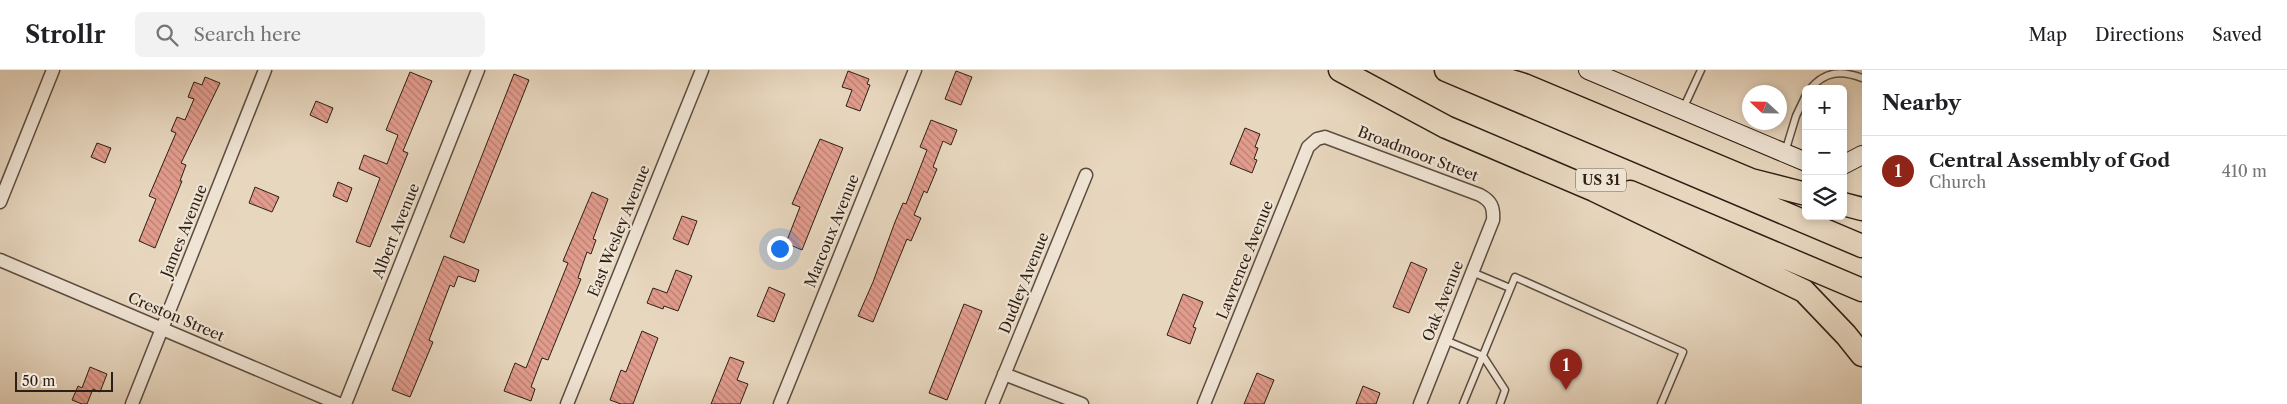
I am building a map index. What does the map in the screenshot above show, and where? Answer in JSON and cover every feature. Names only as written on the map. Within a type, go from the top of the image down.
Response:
[{"type":"highway","name":"US 31","points":[[1341,70],[1862,290]]},
{"type":"highway","points":[[1341,70],[1446,127],[1594,190],[1804,291],[1846,335],[1862,355]]},
{"type":"highway","name":"US 31","points":[[1446,70],[1862,246]]},
{"type":"highway","points":[[1476,70],[1524,85],[1751,180],[1802,193]]},
{"type":"highway","points":[[1847,205],[1862,209]]},
{"type":"street","points":[[0,202],[53,70]]},
{"type":"street","name":"James Avenue","points":[[132,404],[265,70]]},
{"type":"street","name":"Albert Avenue","points":[[344,404],[478,70]]},
{"type":"street","name":"East Wesley Avenue","points":[[567,404],[702,70]]},
{"type":"street","name":"Marcoux Avenue","points":[[780,404],[915,70]]},
{"type":"street","points":[[1588,70],[1802,160]]},
{"type":"street","name":"Broadmoor Street","points":[[1325,137],[1334,138],[1480,195],[1489,200],[1494,210]]},
{"type":"street","name":"Lawrence Avenue","points":[[1204,404],[1308,147],[1317,138],[1325,137]]},
{"type":"street","points":[[1847,163],[1862,155]]},
{"type":"street","name":"Dudley Avenue","points":[[992,404],[1086,175]]},
{"type":"street","name":"Oak Avenue","points":[[1420,404],[1494,220],[1494,210]]},
{"type":"street","name":"Creston Street","points":[[0,260],[338,404]]},
{"type":"street","points":[[1004,374],[1082,404]]},
{"type":"lane","points":[[1683,110],[1700,70]]},
{"type":"lane","points":[[1814,85],[1819,79],[1836,72],[1862,78]]},
{"type":"lane","points":[[1785,153],[1796,116],[1802,103]]},
{"type":"lane","points":[[1472,272],[1510,288]]},
{"type":"lane","points":[[1463,404],[1515,278],[1683,352],[1661,404]]},
{"type":"lane","points":[[1445,340],[1483,356],[1505,390],[1500,404]]},
{"type":"building","points":[[848,71],[869,79],[867,84],[870,85],[860,111],[846,106],[852,90],[842,87]]},
{"type":"building","points":[[956,71],[972,77],[961,105],[945,99]]},
{"type":"building","points":[[410,72],[432,81],[403,151],[408,153],[370,247],[356,242],[380,178],[359,169],[364,155],[387,164],[398,135],[386,130]]},
{"type":"building","points":[[514,74],[529,80],[464,243],[450,237]]},
{"type":"building","points":[[205,77],[220,83],[181,163],[186,165],[180,181],[182,181],[155,248],[139,241],[156,199],[149,196],[176,133],[171,131],[177,117],[185,120],[194,99],[188,97],[194,82],[202,85]]},
{"type":"building","points":[[316,101],[333,108],[327,123],[310,115]]},
{"type":"building","points":[[931,120],[957,130],[951,145],[943,141],[933,167],[937,169],[927,193],[924,191],[914,215],[921,218],[911,241],[907,239],[873,322],[858,316],[873,282],[895,222],[903,203],[906,204],[927,150],[920,147]]},
{"type":"building","points":[[1245,128],[1260,134],[1255,147],[1258,148],[1254,159],[1257,160],[1252,173],[1230,164]]},
{"type":"building","points":[[820,139],[843,148],[802,250],[786,243],[800,207],[792,204]]},
{"type":"building","points":[[97,143],[111,148],[105,163],[91,157]]},
{"type":"building","points":[[338,182],[352,188],[347,202],[333,196]]},
{"type":"building","points":[[255,187],[279,197],[272,212],[249,203]]},
{"type":"building","points":[[592,192],[608,199],[593,239],[596,240],[591,254],[587,252],[578,278],[581,279],[548,360],[542,358],[531,387],[535,389],[531,401],[504,391],[515,363],[526,368],[568,263],[563,261]]},
{"type":"building","points":[[682,216],[697,221],[688,245],[673,239]]},
{"type":"building","points":[[444,256],[479,270],[475,282],[458,276],[454,287],[450,285],[429,340],[433,342],[410,397],[392,390]]},
{"type":"building","points":[[1411,262],[1427,269],[1409,313],[1393,307]]},
{"type":"building","points":[[676,270],[692,276],[678,311],[664,306],[663,309],[647,303],[653,288],[667,293]]},
{"type":"building","points":[[769,287],[785,294],[774,322],[757,316]]},
{"type":"building","points":[[1183,294],[1203,302],[1193,327],[1196,328],[1190,344],[1167,335]]},
{"type":"building","points":[[964,304],[982,311],[947,400],[929,393]]},
{"type":"building","points":[[642,331],[658,338],[633,404],[621,404],[610,400],[621,370],[626,372]]},
{"type":"building","points":[[730,357],[744,362],[737,380],[748,384],[740,404],[711,404]]},
{"type":"building","points":[[90,367],[107,374],[100,392],[93,389],[87,404],[82,404],[72,400],[78,386],[82,388]]},
{"type":"building","points":[[1257,373],[1274,380],[1264,404],[1244,404]]},
{"type":"building","points":[[1363,386],[1380,393],[1376,404],[1356,404]]},
{"type":"place","name":"Central Assembly of God","points":[[1566,390]]}]
